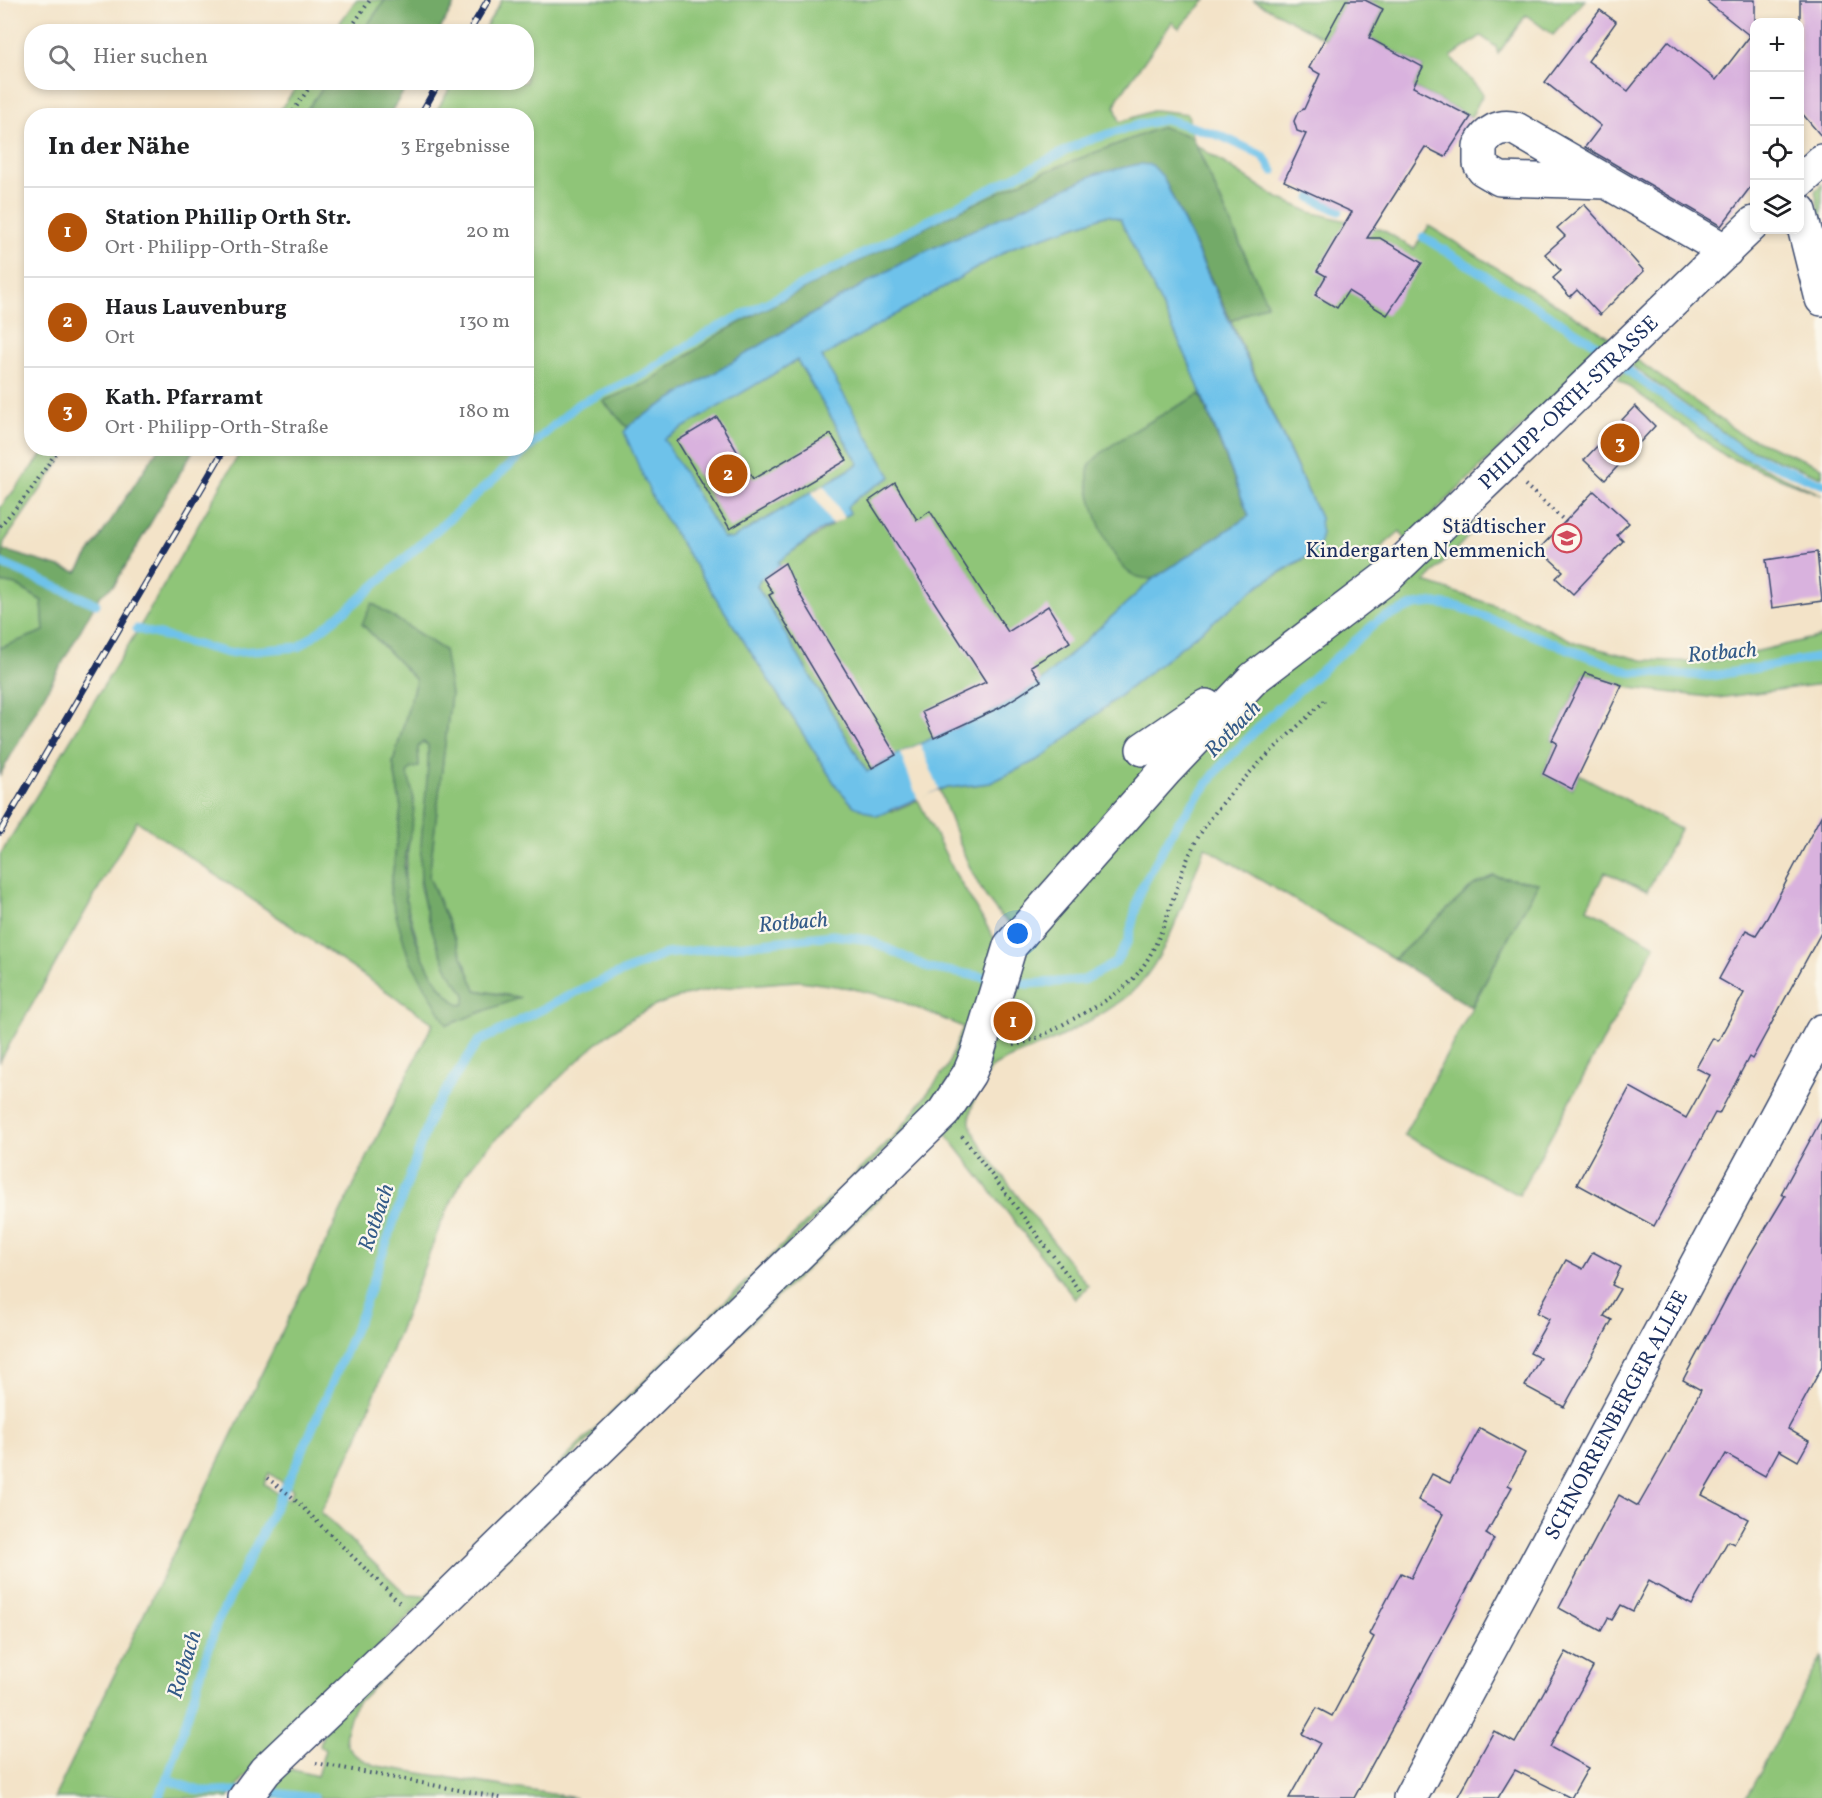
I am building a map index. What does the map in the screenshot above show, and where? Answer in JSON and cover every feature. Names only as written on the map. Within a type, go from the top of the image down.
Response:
[{"type":"street","points":[[1801,180],[1822,162]]},
{"type":"street","points":[[1607,182],[1726,251]]},
{"type":"street","points":[[1804,227],[1822,299]]},
{"type":"street","name":"PHILIPP-ORTH-STRASSE","points":[[287,1752],[944,1112],[969,1074],[984,1036],[1004,960],[1013,942],[1230,700],[1283,655],[1387,578],[1750,228]]},
{"type":"street","points":[[1143,749],[1283,655]]},
{"type":"street","name":"SCHNORRENBERGER ALLEE","points":[[1410,1798],[1822,1031]]},
{"type":"street","points":[[252,1788],[287,1752]]},
{"type":"path","points":[[354,24],[370,0]]},
{"type":"path","points":[[295,108],[308,90]]},
{"type":"path","points":[[0,526],[30,491],[54,456]]},
{"type":"path","points":[[1521,481],[1567,523]]},
{"type":"path","points":[[984,1036],[1012,1045],[1033,1040],[1103,1003],[1131,980],[1154,948],[1182,870],[1204,829],[1230,796],[1327,698]]},
{"type":"path","points":[[944,1112],[1079,1290]]},
{"type":"path","points":[[267,1478],[290,1495],[421,1623]]},
{"type":"path","points":[[287,1752],[321,1765],[501,1798]]},
{"type":"green space","points":[[356,0],[385,0],[368,24],[339,24]]},
{"type":"green space","points":[[385,0],[457,0],[443,24],[368,24]]},
{"type":"green space","points":[[502,0],[1206,0],[1179,28],[1172,22],[1118,98],[1115,107],[1120,122],[1155,110],[1188,114],[1192,137],[1162,127],[1031,177],[718,335],[647,383],[603,401],[628,428],[625,432],[654,501],[837,787],[854,806],[893,811],[918,800],[955,873],[997,943],[977,1020],[942,1094],[243,1779],[228,1798],[54,1798],[433,1023],[137,821],[0,1061],[0,855],[142,623],[238,456],[534,456],[534,108],[438,108],[449,90],[534,90],[534,24],[487,24]],"holes":[[[362,624],[451,694],[429,877],[476,990],[518,997],[448,1025],[390,894],[401,808],[393,763],[416,680]],[[800,981],[850,988],[895,999],[963,1027],[947,1067],[900,1130],[425,1596],[407,1595],[321,1512],[357,1440],[441,1223],[466,1174],[487,1147],[588,1051],[626,1022],[645,1011],[665,1002],[698,993],[732,987]],[[269,1473],[293,1490],[288,1500],[264,1484]]]},
{"type":"green space","points":[[1253,0],[1346,0],[1325,39]]},
{"type":"green space","points":[[1365,0],[1585,0],[1553,35],[1526,15],[1498,54],[1496,47],[1481,36],[1451,57],[1483,94],[1471,117],[1413,87],[1423,67],[1369,38],[1383,10]]},
{"type":"green space","points":[[294,90],[321,90],[308,108],[282,108]]},
{"type":"green space","points":[[321,90],[405,90],[393,108],[308,108]]},
{"type":"green space","points":[[1162,127],[1192,137],[1267,304],[1231,321],[1163,177],[1139,164],[1096,175],[909,259],[824,307],[633,422],[628,428],[603,401],[647,383],[718,335],[761,311],[942,219],[1031,177]]},
{"type":"green space","points":[[1196,145],[1276,197],[1310,212],[1383,230],[1414,249],[1429,226],[1612,339],[1406,540],[1400,531],[1378,550],[1385,564],[1360,585],[1196,704],[1174,738],[1013,923],[1008,922],[996,910],[975,879],[939,789],[990,783],[1041,758],[1262,583],[1316,552],[1319,546],[1320,518],[1231,321],[1267,304]]},
{"type":"green space","points":[[1822,184],[1822,227],[1815,191]]},
{"type":"green space","points":[[1108,215],[1120,219],[1188,360],[1249,516],[1153,579],[1041,681],[1001,707],[900,753],[867,772],[757,586],[760,580],[780,566],[777,562],[850,513],[847,507],[862,494],[891,477],[821,357],[1013,247]]},
{"type":"green space","points":[[797,360],[859,464],[732,539],[723,538],[663,439]]},
{"type":"green space","points":[[1637,360],[1741,434],[1822,467],[1822,477],[1742,446],[1631,365]]},
{"type":"green space","points":[[1624,372],[1737,455],[1822,495],[1727,457],[1618,379]]},
{"type":"green space","points":[[1200,394],[1249,516],[1153,579],[1137,577],[1121,565],[1105,539],[1090,495],[1089,467],[1106,449],[1157,417]]},
{"type":"green space","points":[[41,456],[64,456],[4,542],[0,578],[0,508]]},
{"type":"green space","points":[[153,456],[190,456],[115,584],[99,597],[0,775],[0,648],[44,631],[42,601],[16,585],[0,582],[3,550],[77,572]]},
{"type":"green space","points":[[1473,523],[1479,525],[1425,582],[1508,610],[1577,643],[1642,660],[1711,662],[1822,636],[1822,684],[1718,698],[1631,688],[1585,673],[1552,740],[1557,743],[1543,774],[1572,789],[1579,774],[1680,829],[1647,891],[1605,872],[1587,908],[1655,945],[1519,1195],[1404,1135],[1538,883],[1493,876],[1474,885],[1394,959],[1205,847],[1168,940],[1148,974],[1136,988],[1110,1008],[1081,1025],[991,1068],[977,1094],[970,1116],[975,1135],[987,1154],[1088,1286],[1075,1299],[946,1134],[354,1706],[347,1729],[346,1744],[356,1755],[377,1766],[576,1798],[263,1798],[278,1779],[280,1771],[290,1769],[317,1776],[325,1750],[320,1746],[323,1734],[331,1722],[937,1132],[949,1130],[977,1083],[994,1032],[1002,996],[1005,996],[1014,963],[1029,938],[1231,712],[1452,531]]},
{"type":"green space","points":[[0,582],[16,585],[42,601],[44,631],[0,648]]},
{"type":"green space","points":[[372,603],[444,650],[451,694],[429,877],[476,990],[519,998],[447,1025],[408,956],[390,894],[401,808],[393,763],[416,680],[362,624]],"holes":[[[423,742],[428,745],[421,853],[423,896],[430,925],[442,955],[452,977],[465,994],[464,1004],[459,1005],[446,993],[424,959],[416,939],[406,898],[405,860],[414,808],[407,774],[411,768],[419,767],[418,747]]]},
{"type":"green space","points":[[423,742],[428,745],[429,770],[420,887],[428,918],[453,978],[463,989],[466,998],[464,1004],[459,1005],[445,994],[424,963],[404,886],[409,840],[407,774],[411,767],[419,767],[418,747]]},
{"type":"green space","points":[[1493,876],[1538,883],[1471,1007],[1394,959],[1474,885]]},
{"type":"green space","points":[[1822,1656],[1822,1798],[1746,1798]]},
{"type":"water","points":[[1139,164],[1152,165],[1163,177],[1320,518],[1320,543],[1316,551],[1262,583],[1041,758],[990,783],[939,789],[877,816],[854,806],[837,787],[654,501],[624,432],[633,422],[824,307],[909,259],[1096,174]],"holes":[[[1108,215],[1120,219],[1188,360],[1249,516],[1153,579],[1041,681],[1001,707],[900,753],[867,772],[757,586],[760,580],[780,566],[778,562],[818,532],[850,513],[847,507],[862,494],[891,477],[822,357],[1013,247]],[[797,360],[859,464],[732,539],[723,538],[664,439]]]},
{"type":"pier","points":[[824,485],[844,518],[832,525],[812,492]]},
{"type":"pier","points":[[920,744],[939,789],[918,800],[900,753]]},
{"type":"building","points":[[1346,0],[1365,0],[1383,9],[1369,38],[1423,67],[1413,87],[1471,117],[1445,157],[1425,147],[1367,238],[1380,238],[1422,263],[1387,315],[1348,291],[1337,308],[1315,295],[1326,276],[1317,271],[1352,212],[1284,181],[1306,134],[1297,131],[1294,121],[1298,112],[1304,109],[1320,74],[1309,68]]},
{"type":"building","points":[[1705,0],[1755,0],[1755,18],[1750,18],[1750,36]]},
{"type":"building","points":[[1800,0],[1822,0],[1822,137],[1804,116],[1804,18],[1800,18]]},
{"type":"building","points":[[1600,10],[1616,22],[1588,61],[1628,91],[1668,41],[1716,80],[1750,36],[1750,188],[1721,226],[1585,147],[1601,126],[1545,82]]},
{"type":"building","points":[[1584,204],[1644,271],[1600,315],[1577,290],[1570,297],[1553,278],[1561,271],[1545,254],[1565,236],[1557,228]]},
{"type":"building","points":[[1635,406],[1655,426],[1605,480],[1584,460]]},
{"type":"building","points":[[717,417],[753,479],[831,434],[847,460],[730,529],[677,441]]},
{"type":"building","points":[[895,483],[917,520],[930,511],[1008,632],[1048,606],[1070,642],[1031,666],[1041,681],[1001,707],[934,738],[922,712],[986,682],[869,501]]},
{"type":"building","points":[[1594,491],[1629,523],[1617,535],[1623,541],[1573,594],[1556,578],[1563,571],[1539,549]]},
{"type":"building","points":[[1817,552],[1822,601],[1772,608],[1766,560]]},
{"type":"building","points":[[785,563],[797,590],[896,755],[872,768],[769,595],[773,593],[763,578]]},
{"type":"building","points":[[1585,673],[1622,685],[1572,789],[1543,774],[1557,743],[1552,740]]},
{"type":"building","points":[[1822,814],[1822,931],[1752,1059],[1749,1057],[1719,1114],[1715,1113],[1654,1226],[1577,1184],[1630,1087],[1686,1118],[1710,1075],[1696,1068],[1713,1038],[1718,1041],[1744,993],[1719,979],[1746,930],[1756,935],[1767,918]]},
{"type":"building","points":[[1822,1118],[1822,1367],[1788,1429],[1809,1441],[1798,1461],[1779,1450],[1765,1476],[1726,1454],[1702,1495],[1748,1519],[1734,1544],[1728,1541],[1692,1605],[1649,1581],[1633,1611],[1621,1605],[1612,1620],[1608,1618],[1601,1631],[1559,1608],[1619,1495],[1638,1506],[1670,1450],[1701,1390],[1683,1380],[1750,1254],[1785,1196],[1781,1194]]},
{"type":"building","points":[[1593,1252],[1621,1267],[1612,1285],[1620,1289],[1604,1316],[1612,1320],[1564,1407],[1525,1386],[1540,1358],[1530,1353],[1549,1319],[1537,1313],[1566,1260],[1583,1269]]},
{"type":"building","points":[[1480,1428],[1525,1453],[1508,1485],[1512,1487],[1486,1534],[1494,1539],[1354,1798],[1289,1798],[1320,1743],[1302,1734],[1317,1708],[1332,1716],[1374,1637],[1369,1634],[1401,1573],[1411,1578],[1443,1514],[1418,1500],[1432,1474],[1450,1483]]},
{"type":"building","points":[[1566,1652],[1593,1667],[1550,1747],[1588,1768],[1571,1798],[1515,1770],[1498,1798],[1457,1798],[1494,1731],[1515,1743]]},
{"type":"waterway","points":[[534,443],[577,405],[644,374],[707,333],[1083,142],[1166,119],[1221,136],[1263,156],[1273,171]]},
{"type":"waterway","points":[[1311,198],[1339,211]]},
{"type":"waterway","points":[[1423,237],[1602,348],[1630,372],[1740,451],[1822,484]]},
{"type":"waterway","points":[[137,629],[228,653],[299,647],[355,603],[520,456]]},
{"type":"waterway","points":[[0,563],[96,604]]},
{"type":"waterway","name":"Rotbach","points":[[158,1798],[167,1780],[217,1623],[299,1459],[361,1315],[433,1110],[478,1042],[582,989],[666,954],[833,935],[869,940],[929,968],[1027,984],[1084,980],[1115,963],[1128,941],[1140,891],[1175,827],[1220,767],[1274,712],[1379,620],[1415,605],[1434,603],[1459,607],[1629,672],[1711,676],[1822,657]]},
{"type":"waterway","points":[[167,1780],[200,1791],[241,1791]]},
{"type":"waterway","points":[[260,1791],[314,1798]]},
{"type":"railway","points":[[474,24],[488,0]]},
{"type":"railway","points":[[424,108],[435,90]]},
{"type":"railway","points":[[0,832],[220,456]]},
{"type":"place","name":"Kath. Pfarramt","points":[[1620,443]]},
{"type":"place","name":"Haus Lauvenburg","points":[[728,474]]},
{"type":"place","name":"Städtischer Kindergarten Nemmenich","points":[[1567,538]]},
{"type":"place","name":"Station Phillip Orth Str.","points":[[1013,1021]]}]
